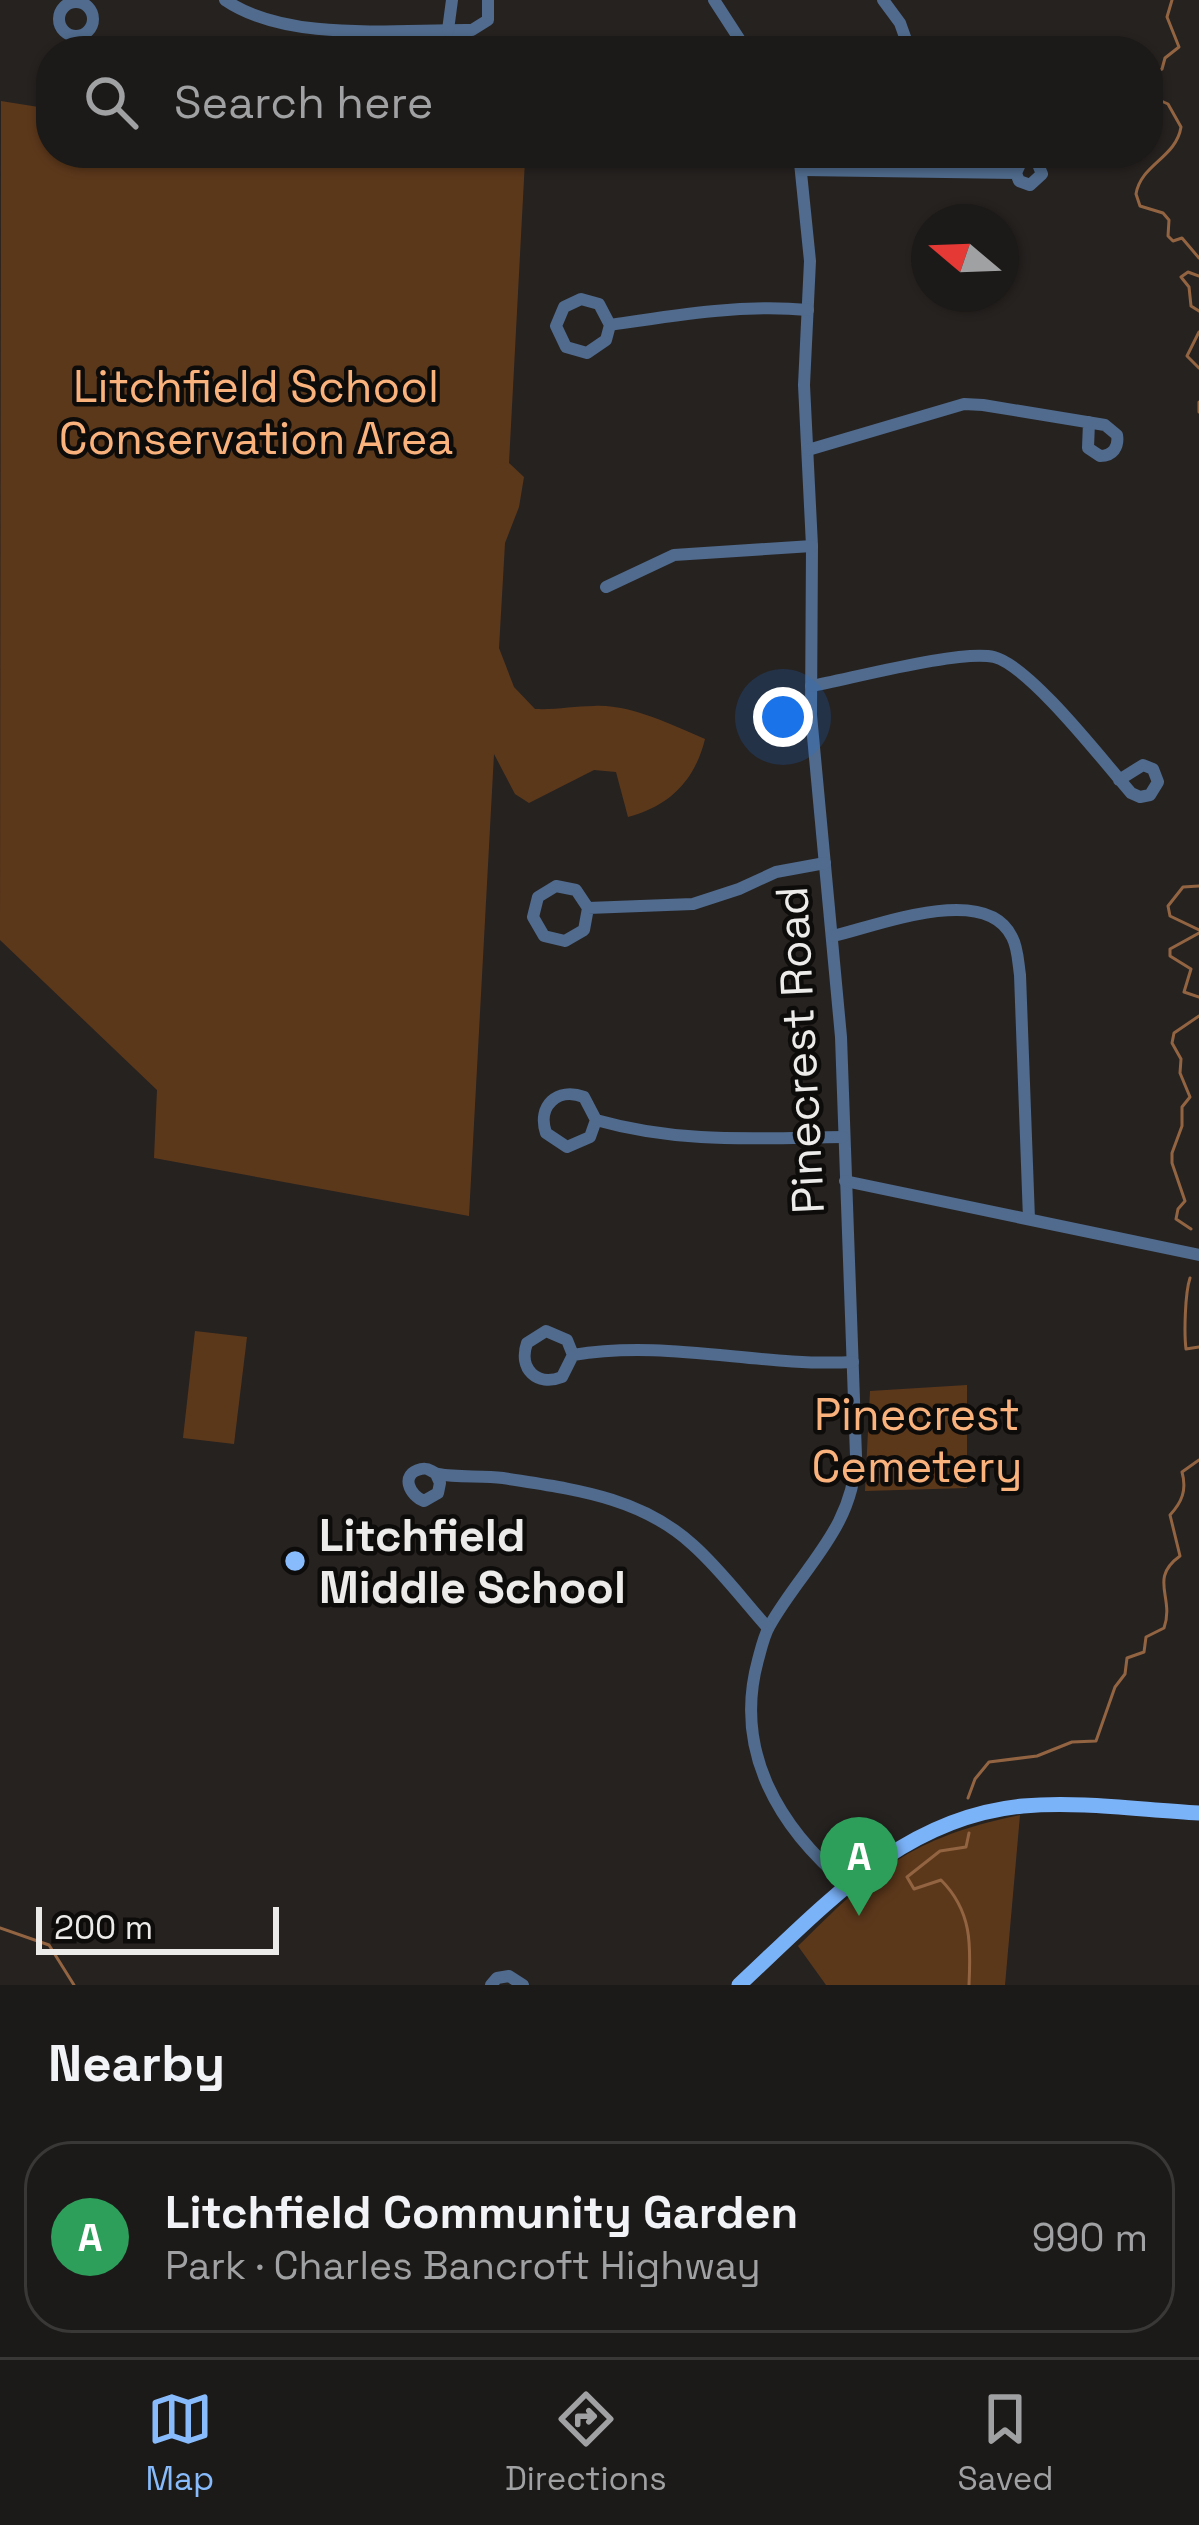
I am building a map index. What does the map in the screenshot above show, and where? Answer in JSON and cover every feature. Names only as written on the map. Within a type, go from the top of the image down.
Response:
[{"type":"main road","points":[[740,1985],[848,1885],[918,1836],[990,1811],[1048,1805],[1199,1813]]},
{"type":"street","points":[[90,9],[107,0]]},
{"type":"street","points":[[225,0],[256,18],[294,28],[448,30],[484,26],[490,14],[488,0]]},
{"type":"street","points":[[448,30],[452,0]]},
{"type":"street","points":[[714,0],[737,36]]},
{"type":"street","points":[[883,0],[905,36]]},
{"type":"street","points":[[933,168],[934,172]]},
{"type":"street","points":[[803,170],[1016,173]]},
{"type":"street","name":"Pinecrest Road","points":[[803,170],[810,261],[803,385],[812,546],[811,686],[832,936],[856,1443],[851,1499],[828,1544],[768,1628],[751,1699],[757,1756],[783,1818],[848,1885]]},
{"type":"street","points":[[580,299],[604,308],[610,326],[606,340],[587,353],[566,346],[556,326],[564,307],[580,299]]},
{"type":"street","points":[[610,326],[699,312],[808,310]]},
{"type":"street","points":[[808,450],[964,404],[1089,422]]},
{"type":"street","points":[[606,587],[674,555],[812,546]]},
{"type":"street","points":[[811,686],[962,657],[993,657],[1024,675],[1119,780]]},
{"type":"street","points":[[588,908],[693,904],[776,872],[825,863]]},
{"type":"street","points":[[556,886],[576,890],[588,908],[584,930],[565,941],[544,936],[533,917],[538,897],[556,886]]},
{"type":"street","points":[[832,936],[961,908],[989,914],[1007,929],[1020,975],[1029,1219]]},
{"type":"street","points":[[576,1094],[590,1104],[596,1120],[584,1142],[567,1147],[546,1133],[543,1116],[550,1100],[576,1094]]},
{"type":"street","points":[[596,1120],[681,1139],[843,1137]]},
{"type":"street","points":[[845,1181],[1199,1255]]},
{"type":"street","points":[[546,1331],[561,1335],[573,1355],[568,1371],[546,1381],[531,1374],[524,1359],[527,1343],[546,1331]]},
{"type":"street","points":[[573,1355],[659,1348],[813,1364],[853,1362]]},
{"type":"street","points":[[436,1474],[470,1473],[573,1489],[635,1508],[695,1546],[768,1628]]},
{"type":"street","points":[[491,1985],[509,1976],[523,1985]]},
{"type":"green space","name":"Litchfield School Conservation Area","points":[[1,101],[36,107],[36,168],[525,168],[509,463],[524,477],[505,543],[499,648],[514,687],[535,709],[622,708],[705,739],[695,767],[678,789],[656,806],[628,817],[616,772],[594,770],[529,803],[515,794],[494,754],[469,1216],[154,1158],[157,1090],[0,940]]},
{"type":"green space","points":[[195,1331],[247,1337],[234,1444],[183,1438]]},
{"type":"green space","name":"Pinecrest Cemetery","points":[[967,1385],[967,1488],[865,1491],[870,1391]]},
{"type":"green space","points":[[1020,1815],[1005,1985],[826,1985],[798,1946],[850,1897],[922,1846]]},
{"type":"waterway","points":[[1163,65],[1179,47],[1167,17],[1172,0]]},
{"type":"waterway","points":[[1163,102],[1181,127],[1163,156]]},
{"type":"waterway","points":[[1151,168],[1136,194],[1140,206],[1163,213],[1169,220],[1168,236],[1173,241],[1182,238],[1199,258]]},
{"type":"waterway","points":[[1199,276],[1188,272],[1181,277],[1189,287],[1191,306],[1199,311]]},
{"type":"waterway","points":[[1199,332],[1187,356],[1199,368]]},
{"type":"waterway","points":[[1199,402],[1199,412]]},
{"type":"waterway","points":[[1199,886],[1183,887],[1168,906],[1170,916],[1199,930]]},
{"type":"waterway","points":[[1199,933],[1170,949],[1170,956],[1191,969],[1184,992],[1199,997]]},
{"type":"waterway","points":[[1191,1229],[1176,1219],[1185,1201],[1172,1153],[1182,1126],[1182,1107],[1190,1097],[1172,1043],[1174,1033],[1199,1016]]},
{"type":"waterway","points":[[1190,1278],[1186,1349],[1199,1347]]},
{"type":"waterway","points":[[968,1798],[989,1762],[1037,1756],[1072,1742],[1096,1741],[1115,1687],[1125,1674],[1127,1658],[1144,1652],[1146,1637],[1164,1628],[1164,1581],[1180,1556],[1170,1515],[1182,1495],[1182,1472],[1199,1460]]},
{"type":"waterway","points":[[969,1833],[966,1847],[940,1851],[907,1877],[914,1889],[941,1880],[959,1904],[969,1942],[969,1985]]},
{"type":"waterway","points":[[0,1928],[49,1945],[74,1985]]},
{"type":"place","name":"Litchfield Middle School","points":[[295,1561]]},
{"type":"place","name":"Litchfield Community Garden","points":[[859,1916]]}]
